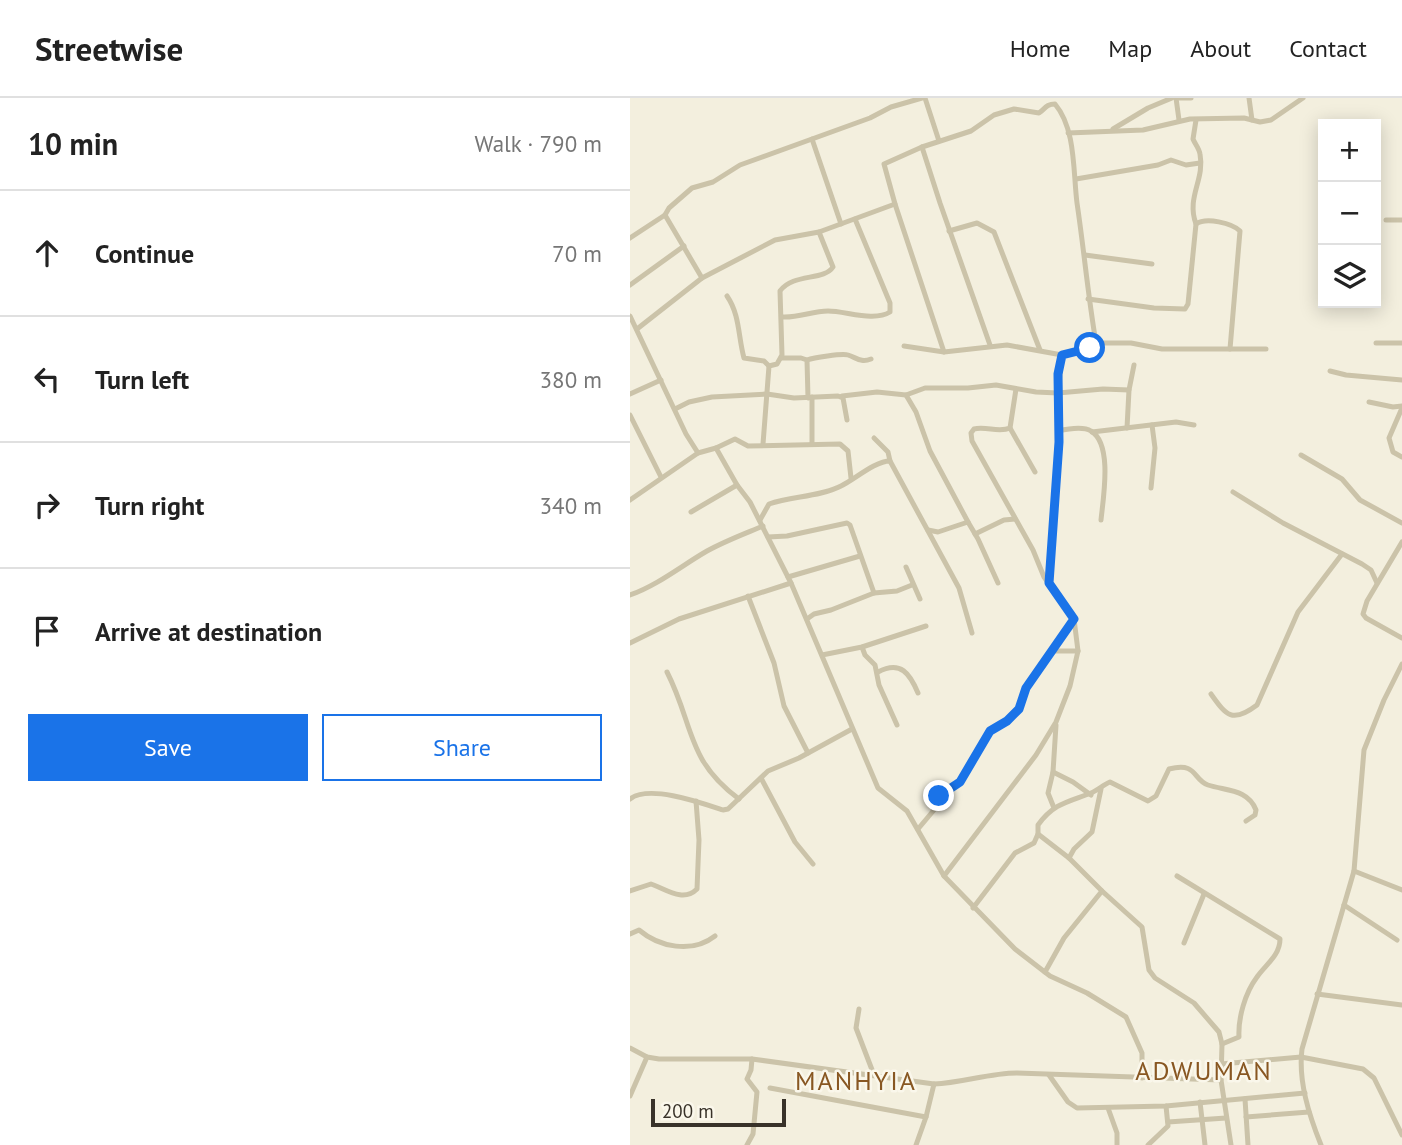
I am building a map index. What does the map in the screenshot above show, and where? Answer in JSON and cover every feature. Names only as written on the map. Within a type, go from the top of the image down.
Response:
[{"type":"street","points":[[630,238],[666,215],[669,208],[692,188],[713,182],[740,165],[870,118],[891,107],[924,98],[939,141]]},
{"type":"street","points":[[1175,98],[1179,120]]},
{"type":"street","points":[[1113,129],[1148,108],[1175,98],[1191,98]]},
{"type":"street","points":[[1249,98],[1252,120]]},
{"type":"street","points":[[1068,132],[1143,130],[1179,120],[1271,120],[1303,98]]},
{"type":"street","points":[[889,99],[891,107]]},
{"type":"street","points":[[944,352],[884,164],[922,146],[971,131],[994,115],[1014,109],[1039,113],[1051,104],[1055,104],[1061,111],[1068,132],[1076,179],[1088,299],[1096,343]]},
{"type":"street","points":[[1088,299],[1154,308],[1185,309],[1188,304],[1196,224],[1191,211],[1194,191],[1199,181],[1200,152],[1193,139],[1196,120]]},
{"type":"street","points":[[812,139],[841,224]]},
{"type":"street","points":[[922,146],[990,345]]},
{"type":"street","points":[[1076,179],[1174,160],[1186,165],[1200,163]]},
{"type":"street","points":[[637,329],[702,278],[775,240],[819,232],[895,204]]},
{"type":"street","points":[[666,215],[702,278]]},
{"type":"street","points":[[782,317],[796,318],[830,311],[880,316],[890,312],[890,303],[855,219]]},
{"type":"street","points":[[1196,224],[1202,220],[1239,229],[1230,349]]},
{"type":"street","points":[[1386,220],[1402,220]]},
{"type":"street","points":[[949,231],[977,223],[994,232],[1040,351]]},
{"type":"street","points":[[769,366],[781,358],[780,291],[792,281],[832,270],[832,263],[819,232]]},
{"type":"street","points":[[630,285],[684,246]]},
{"type":"street","points":[[1085,255],[1152,264]]},
{"type":"street","points":[[727,296],[738,320],[744,358],[764,361],[769,366]]},
{"type":"street","points":[[630,316],[698,453]]},
{"type":"street","points":[[904,346],[944,352],[990,345],[1016,346],[1062,355],[1090,348],[1096,343],[1131,343],[1162,349],[1266,349]]},
{"type":"street","points":[[1376,343],[1402,343]]},
{"type":"street","points":[[781,358],[807,360],[844,354],[860,361],[871,359]]},
{"type":"street","points":[[1049,583],[1055,525],[1058,393],[1062,355]]},
{"type":"street","points":[[807,360],[813,444]]},
{"type":"street","points":[[1127,428],[1129,390],[1135,365]]},
{"type":"street","points":[[763,444],[769,366]]},
{"type":"street","points":[[1330,371],[1402,380]]},
{"type":"street","points":[[630,394],[661,380]]},
{"type":"street","points":[[675,409],[700,399],[766,394],[810,398],[877,392],[906,395],[925,388],[996,385],[1058,393],[1129,390]]},
{"type":"street","points":[[1016,389],[1010,428],[1035,472]]},
{"type":"street","points":[[906,395],[919,417],[930,451],[998,583]]},
{"type":"street","points":[[842,397],[847,419]]},
{"type":"street","points":[[1369,402],[1402,407],[1389,438],[1393,452],[1402,457]]},
{"type":"street","points":[[630,415],[661,477]]},
{"type":"street","points":[[1058,431],[1068,429],[1093,432],[1177,422],[1194,425]]},
{"type":"street","points":[[1151,488],[1155,448],[1152,425]]},
{"type":"street","points":[[944,876],[1036,755],[1056,722],[1070,686],[1078,651],[1074,619],[1049,583],[977,452],[971,433],[981,427],[1005,430],[1010,428]]},
{"type":"street","points":[[1093,432],[1104,453],[1101,520]]},
{"type":"street","points":[[874,438],[888,452],[890,461],[959,589],[972,634]]},
{"type":"street","points":[[630,500],[698,453],[736,439],[748,446],[840,444],[848,451],[851,478]]},
{"type":"street","points":[[716,448],[750,502],[790,580],[878,788],[902,806],[944,876],[1015,949],[1045,972],[1126,1017],[1142,1053],[1142,1078]]},
{"type":"street","points":[[1301,455],[1342,479],[1355,495],[1371,507],[1402,523]]},
{"type":"street","points":[[630,595],[644,590],[761,523],[769,504],[838,488],[883,461],[890,461]]},
{"type":"street","points":[[691,512],[737,485]]},
{"type":"street","points":[[1233,492],[1283,523],[1367,567],[1374,574],[1377,583]]},
{"type":"street","points":[[975,534],[1004,520],[1015,519]]},
{"type":"street","points":[[926,528],[938,532],[968,522]]},
{"type":"street","points":[[768,537],[788,536],[847,523],[874,593]]},
{"type":"street","points":[[1402,541],[1367,601],[1363,614],[1402,638]]},
{"type":"street","points":[[1211,694],[1227,715],[1236,715],[1257,705],[1298,612],[1342,554]]},
{"type":"street","points":[[630,643],[679,619],[860,556]]},
{"type":"street","points":[[906,567],[920,599]]},
{"type":"street","points":[[807,619],[814,614],[850,604],[874,593],[897,590],[912,584]]},
{"type":"street","points":[[748,596],[774,663],[783,706],[808,753]]},
{"type":"street","points":[[918,829],[934,810],[941,793],[960,782],[990,731],[1007,721],[1019,709],[1026,688],[1074,619]]},
{"type":"street","points":[[822,655],[862,647],[926,626]]},
{"type":"street","points":[[862,647],[878,671],[879,685],[897,725]]},
{"type":"street","points":[[1053,651],[1078,651]]},
{"type":"street","points":[[1321,1145],[1309,1112],[1301,1057],[1354,871],[1364,750],[1376,717],[1402,664]]},
{"type":"street","points":[[878,671],[901,669],[911,676],[918,693]]},
{"type":"street","points":[[667,672],[677,691],[698,755],[716,780],[739,799]]},
{"type":"street","points":[[1054,808],[1048,793],[1053,772],[1056,722]]},
{"type":"street","points":[[630,799],[634,795],[650,794],[687,797],[723,810],[776,766],[808,753],[852,729]]},
{"type":"street","points":[[973,908],[1015,853],[1032,845],[1038,834],[1038,825],[1054,808],[1064,801],[1089,794],[1111,782],[1148,801],[1156,796],[1169,769],[1189,768],[1206,784],[1230,789],[1250,799],[1256,810],[1255,815],[1246,821]]},
{"type":"street","points":[[1053,772],[1097,798]]},
{"type":"street","points":[[761,778],[795,842],[813,864]]},
{"type":"street","points":[[1069,858],[1074,849],[1092,832],[1101,789]]},
{"type":"street","points":[[630,891],[650,884],[668,892],[685,895],[697,889],[699,840],[696,801]]},
{"type":"street","points":[[1038,834],[1069,858],[1142,927],[1149,970],[1155,978],[1195,1003],[1219,1032],[1222,1044],[1223,1100],[1231,1145]]},
{"type":"street","points":[[1354,871],[1402,890]]},
{"type":"street","points":[[1177,876],[1280,939],[1280,947],[1256,977],[1245,1000],[1238,1028],[1239,1037],[1222,1044]]},
{"type":"street","points":[[1045,972],[1064,938],[1102,891]]},
{"type":"street","points":[[1184,943],[1204,894]]},
{"type":"street","points":[[1344,905],[1397,940]]},
{"type":"street","points":[[630,934],[639,930],[646,938],[680,947],[701,944],[715,936]]},
{"type":"street","points":[[1317,994],[1402,1005]]},
{"type":"street","points":[[859,1009],[856,1028],[874,1075]]},
{"type":"street","points":[[630,1048],[647,1057],[752,1059],[934,1084],[1004,1073],[1221,1080]]},
{"type":"street","points":[[630,1096],[647,1057]]},
{"type":"street","points":[[1221,1065],[1301,1057],[1356,1067],[1369,1073],[1378,1085],[1402,1135]]},
{"type":"street","points":[[747,1145],[753,1134],[757,1092],[747,1079],[752,1059]]},
{"type":"street","points":[[1049,1075],[1074,1107],[1166,1106],[1305,1093]]},
{"type":"street","points":[[916,1145],[934,1084]]},
{"type":"street","points":[[770,1088],[926,1117]]},
{"type":"street","points":[[1245,1099],[1248,1145]]},
{"type":"street","points":[[1200,1102],[1205,1145]]},
{"type":"street","points":[[1148,1145],[1163,1131],[1168,1122],[1166,1106]]},
{"type":"street","points":[[1108,1108],[1117,1145]]},
{"type":"street","points":[[1247,1117],[1309,1112]]},
{"type":"street","points":[[1168,1122],[1226,1118]]},
{"type":"district","name":"ADWUMAN","points":[[1204,1070]]},
{"type":"district","name":"MANHYIA","points":[[856,1080]]},
{"type":"route","points":[[939,796],[960,782],[990,731],[1007,721],[1019,709],[1026,688],[1074,619],[1049,583],[1059,442],[1058,374],[1062,355],[1090,348]]}]
